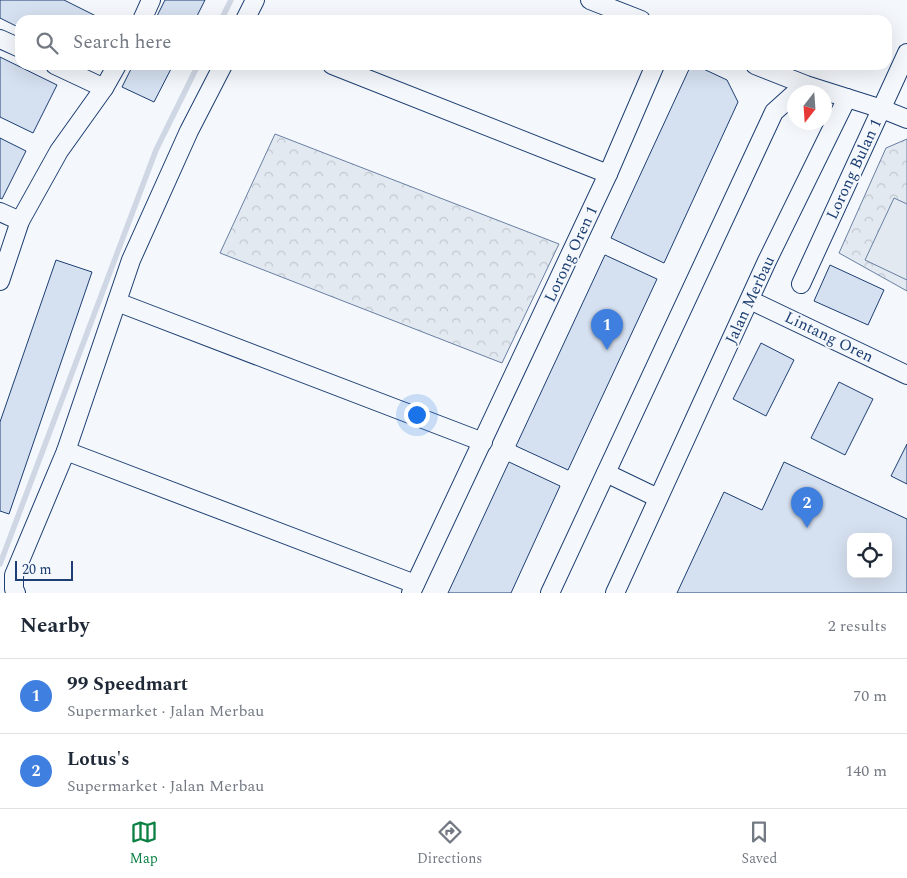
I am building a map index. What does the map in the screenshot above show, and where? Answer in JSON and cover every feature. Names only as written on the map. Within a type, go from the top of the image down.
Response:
[{"type":"street","points":[[144,15],[151,0]]},
{"type":"street","points":[[248,15],[255,0]]},
{"type":"street","points":[[590,0],[628,15]]},
{"type":"street","points":[[0,39],[15,46]]},
{"type":"street","name":"Lorong Bulan 1","points":[[801,284],[907,53]]},
{"type":"street","points":[[66,70],[104,88]]},
{"type":"street","points":[[0,281],[20,222],[59,150],[104,88],[114,70]]},
{"type":"street","points":[[16,593],[14,589],[14,575],[66,452],[131,260],[185,139],[220,70]]},
{"type":"street","points":[[345,70],[608,174]]},
{"type":"street","name":"Lorong Oren 1","points":[[413,589],[608,174],[652,70]]},
{"type":"street","points":[[764,70],[789,85]]},
{"type":"street","points":[[832,96],[847,98],[907,119]]},
{"type":"street","name":"Jalan Merbau","points":[[615,593],[767,261],[847,98]]},
{"type":"street","points":[[550,593],[774,112],[787,101]]},
{"type":"street","points":[[0,212],[20,222]]},
{"type":"street","name":"Lintang Oren","points":[[750,300],[907,375]]},
{"type":"street","points":[[117,302],[483,442]]},
{"type":"street","points":[[66,452],[413,589]]},
{"type":"street","points":[[606,473],[658,498]]},
{"type":"green space","points":[[275,134],[559,244],[502,363],[220,253]]},
{"type":"green space","points":[[907,139],[907,291],[839,253],[886,148]]},
{"type":"green space","points":[[894,198],[907,204],[907,280],[865,260]]},
{"type":"building","points":[[0,0],[64,0],[94,15],[15,15],[15,26],[0,18]]},
{"type":"building","points":[[165,0],[205,0],[198,15],[158,15]]},
{"type":"building","points":[[0,57],[15,64],[15,70],[26,70],[57,85],[33,133],[0,117]]},
{"type":"building","points":[[130,70],[170,70],[154,102],[122,87]]},
{"type":"building","points":[[689,70],[706,70],[727,80],[738,102],[664,263],[611,238]]},
{"type":"building","points":[[0,138],[26,151],[2,199],[0,198]]},
{"type":"building","points":[[605,255],[657,279],[568,470],[516,446]]},
{"type":"building","points":[[56,260],[92,272],[9,514],[0,511],[0,422]]},
{"type":"building","points":[[830,265],[884,290],[868,325],[814,301]]},
{"type":"building","points":[[761,343],[794,360],[766,416],[733,399]]},
{"type":"building","points":[[839,382],[873,399],[845,455],[811,438]]},
{"type":"building","points":[[907,444],[907,484],[891,476]]},
{"type":"building","points":[[509,462],[560,486],[511,593],[448,593]]},
{"type":"building","points":[[784,462],[907,519],[907,593],[677,593],[724,492],[762,510]]},
{"type":"waterway","points":[[224,15],[231,0]]},
{"type":"waterway","points":[[0,564],[156,150],[196,70]]},
{"type":"place","name":"99 Speedmart","points":[[607,350]]},
{"type":"place","name":"Lotus's","points":[[807,528]]}]
